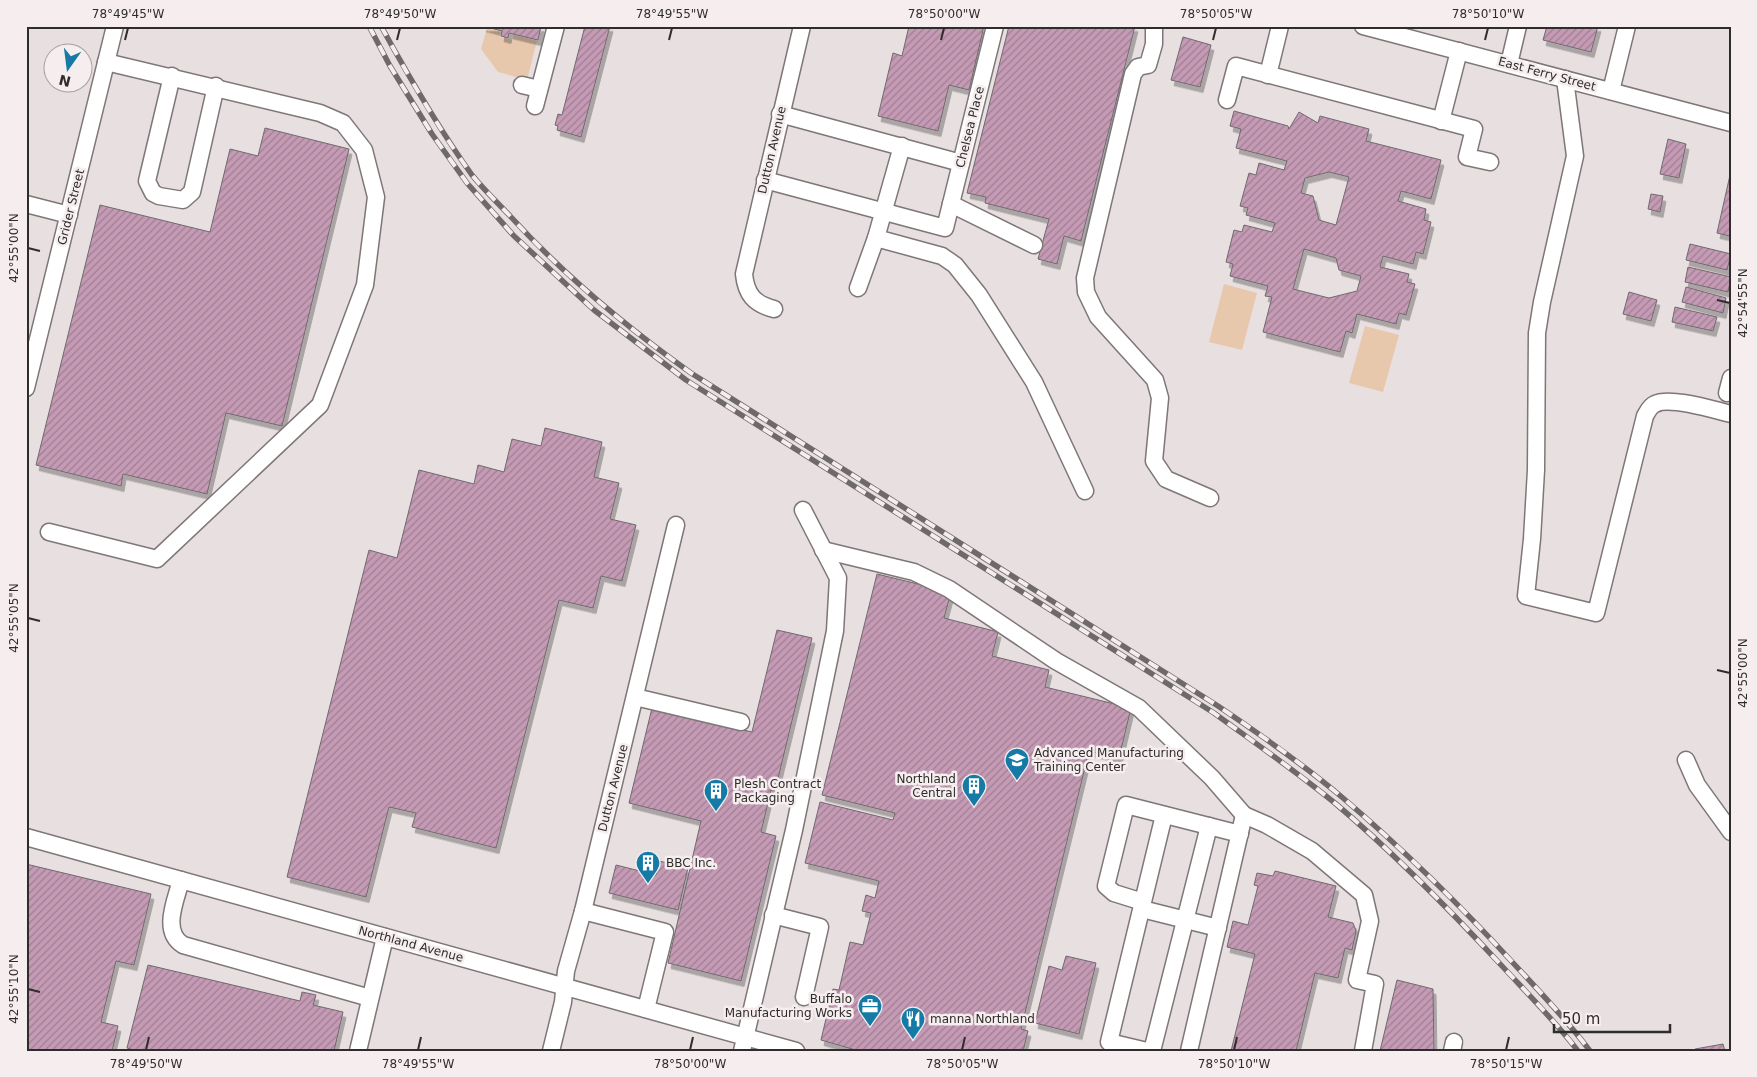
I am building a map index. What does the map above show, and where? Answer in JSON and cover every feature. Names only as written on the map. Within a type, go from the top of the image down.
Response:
[{"type":"street","name":"Grider Street","points":[[26,388],[115,26]]},
{"type":"street","points":[[535,106],[556,26]]},
{"type":"street","name":"Dutton Avenue","points":[[774,309],[762,306],[752,298],[745,287],[744,274],[802,26]]},
{"type":"street","name":"Chelsea Place","points":[[884,212],[945,228],[995,26]]},
{"type":"street","points":[[1154,26],[1154,44],[1148,65],[1138,67],[1133,74],[1085,278],[1086,292],[1098,317],[1155,380],[1160,398],[1154,461],[1166,479],[1210,498]]},
{"type":"street","points":[[1268,75],[1280,26]]},
{"type":"street","name":"East Ferry Street","points":[[1363,26],[1731,123]]},
{"type":"street","points":[[1509,64],[1518,26]]},
{"type":"street","points":[[1611,91],[1627,26]]},
{"type":"street","points":[[1441,121],[1459,52]]},
{"type":"street","points":[[49,532],[157,559],[320,405],[366,284],[376,197],[364,150],[343,123],[320,113],[216,86],[106,62]]},
{"type":"street","points":[[1227,100],[1236,66],[1474,129],[1467,157],[1490,162]]},
{"type":"street","points":[[172,76],[147,181],[154,193],[176,200],[183,200],[192,192],[216,86]]},
{"type":"street","points":[[1565,79],[1575,156],[1542,302],[1537,333],[1536,470],[1526,596],[1596,613],[1645,416],[1651,406],[1657,402],[1679,403],[1731,414]]},
{"type":"street","points":[[522,85],[540,89]]},
{"type":"street","points":[[780,114],[962,163]]},
{"type":"street","points":[[858,288],[876,238],[902,146]]},
{"type":"street","points":[[765,180],[884,212]]},
{"type":"street","points":[[26,204],[69,215]]},
{"type":"street","points":[[951,204],[1034,245]]},
{"type":"street","points":[[876,238],[942,256],[961,272],[979,295],[1034,382],[1085,491]]},
{"type":"street","points":[[743,1044],[821,707],[835,631],[838,578],[803,510]]},
{"type":"street","name":"Dutton Avenue","points":[[551,1051],[563,1002],[564,986],[676,525]]},
{"type":"street","points":[[823,550],[914,572],[949,589],[1056,661],[1139,708],[1212,778],[1244,815],[1267,825],[1312,851],[1364,895],[1370,921],[1357,980],[1375,984],[1363,1051]]},
{"type":"street","points":[[635,696],[741,722]]},
{"type":"street","points":[[1686,760],[1697,785],[1731,832]]},
{"type":"street","points":[[1218,928],[1143,906],[1114,893],[1106,886],[1126,805],[1240,834]]},
{"type":"street","points":[[1147,1051],[1109,1042],[1164,815]]},
{"type":"street","points":[[1189,1051],[1244,815]]},
{"type":"street","points":[[1152,1051],[1209,826]]},
{"type":"street","name":"Northland Avenue","points":[[26,838],[646,1009],[743,1044],[796,1051]]},
{"type":"street","points":[[181,880],[171,924],[172,933],[176,941],[183,945],[370,998]]},
{"type":"street","points":[[583,911],[665,932],[646,1009]]},
{"type":"street","points":[[773,915],[820,927],[804,997]]},
{"type":"street","points":[[358,1051],[385,937]]},
{"type":"shaded area","points":[[487,28],[500,31],[500,37],[513,40],[514,35],[537,41],[527,80],[498,72],[481,49]]},
{"type":"shaded area","points":[[1224,284],[1257,293],[1242,350],[1209,342]]},
{"type":"shaded area","points":[[1365,326],[1399,335],[1383,392],[1349,383]]},
{"type":"building","points":[[483,26],[541,26],[538,40],[509,33],[508,38],[501,36],[502,31]]},
{"type":"building","points":[[585,26],[610,26],[581,137],[557,130],[558,126],[555,125],[558,114],[562,115]]},
{"type":"building","points":[[909,26],[984,26],[969,90],[949,85],[938,131],[878,116],[893,53],[902,56]]},
{"type":"building","points":[[1009,26],[1135,26],[1081,241],[1064,236],[1057,264],[1038,259],[1049,219],[985,203],[986,197],[967,193]]},
{"type":"building","points":[[1547,26],[1598,26],[1591,52],[1543,40]]},
{"type":"building","points":[[1183,37],[1211,45],[1200,87],[1171,80]]},
{"type":"building","points":[[1234,111],[1288,126],[1289,129],[1299,112],[1318,123],[1320,116],[1369,129],[1366,141],[1441,160],[1431,199],[1401,191],[1398,201],[1426,209],[1424,220],[1431,222],[1423,254],[1416,252],[1413,264],[1383,256],[1380,267],[1409,274],[1407,282],[1415,284],[1406,315],[1399,313],[1396,324],[1357,314],[1352,333],[1346,331],[1340,352],[1263,332],[1272,297],[1265,296],[1268,286],[1230,276],[1233,264],[1226,262],[1234,230],[1242,232],[1244,225],[1272,232],[1275,223],[1246,215],[1248,208],[1240,206],[1249,173],[1256,175],[1259,163],[1284,170],[1287,161],[1236,148],[1241,129],[1230,126]],"holes":[[[1329,172],[1349,177],[1336,225],[1319,220],[1313,196],[1301,193],[1305,178]],[[1304,249],[1336,258],[1339,270],[1361,276],[1357,291],[1329,298],[1293,289]]]},
{"type":"building","points":[[265,128],[349,149],[282,426],[226,413],[207,494],[123,474],[121,486],[36,465],[100,205],[210,232],[230,149],[258,156]]},
{"type":"building","points":[[1668,139],[1686,144],[1679,178],[1660,174]]},
{"type":"building","points":[[1730,175],[1731,233],[1730,236],[1717,233]]},
{"type":"building","points":[[1651,194],[1663,196],[1660,212],[1648,209]]},
{"type":"building","points":[[1690,244],[1731,254],[1727,270],[1686,260]]},
{"type":"building","points":[[1688,267],[1731,277],[1728,292],[1685,282]]},
{"type":"building","points":[[1686,287],[1726,298],[1723,313],[1682,302]]},
{"type":"building","points":[[1629,292],[1657,300],[1651,321],[1623,314]]},
{"type":"building","points":[[1675,307],[1717,317],[1713,331],[1672,322]]},
{"type":"building","points":[[545,428],[602,442],[594,477],[619,483],[610,519],[636,525],[622,581],[601,576],[593,608],[559,600],[496,848],[412,827],[416,813],[389,807],[366,897],[287,877],[369,550],[397,558],[419,470],[474,484],[478,465],[504,472],[512,439],[541,446]]},
{"type":"building","name":"Northland Central","points":[[877,574],[951,592],[944,618],[998,632],[992,656],[1049,670],[1045,687],[1131,708],[1119,758],[1089,751],[1021,1029],[1028,1031],[1023,1051],[859,1051],[821,1040],[833,989],[839,990],[850,942],[863,945],[871,913],[862,911],[866,895],[875,898],[879,881],[805,863],[820,802],[893,820],[895,813],[822,795]]},
{"type":"building","name":"Plesh Contract Packaging","points":[[777,630],[812,638],[775,791],[771,790],[761,832],[776,836],[741,981],[668,963],[701,821],[629,803],[652,708],[752,732]]},
{"type":"building","name":"BBC Inc.","points":[[659,861],[688,868],[678,910],[609,893],[616,865],[656,875]]},
{"type":"building","points":[[26,864],[151,894],[134,965],[116,961],[101,1022],[118,1026],[112,1051],[26,1051]]},
{"type":"building","points":[[1275,871],[1336,886],[1328,917],[1353,923],[1356,931],[1352,950],[1345,948],[1338,978],[1315,973],[1296,1051],[1231,1051],[1255,954],[1227,947],[1233,921],[1248,925],[1258,886],[1254,885],[1257,873],[1273,876]]},
{"type":"building","points":[[1066,956],[1096,963],[1079,1034],[1035,1023],[1049,966],[1062,970]]},
{"type":"building","points":[[148,965],[300,1001],[302,992],[316,995],[313,1005],[343,1012],[334,1051],[137,1051],[127,1048]]},
{"type":"building","points":[[1397,980],[1433,989],[1434,1051],[1380,1051]]},
{"type":"building","points":[[1723,1044],[1725,1051],[1696,1051],[1695,1049]]},
{"type":"railway","points":[[369,26],[390,66],[432,134],[467,183],[514,236],[594,310],[686,380],[1214,713],[1291,769],[1358,823],[1421,882],[1531,997],[1578,1051]]},
{"type":"railway","points":[[381,26],[424,102],[472,175],[532,239],[596,300],[691,373],[1218,706],[1298,762],[1366,818],[1432,879],[1544,996],[1590,1051]]},
{"type":"place","name":"Advanced Manufacturing Training Center","points":[[1017,781]]},
{"type":"place","name":"Northland Central","points":[[974,807]]},
{"type":"place","name":"Plesh Contract Packaging","points":[[716,812]]},
{"type":"place","name":"BBC Inc.","points":[[648,884]]},
{"type":"place","name":"Buffalo Manufacturing Works","points":[[870,1027]]},
{"type":"place","name":"manna Northland","points":[[913,1040]]}]
